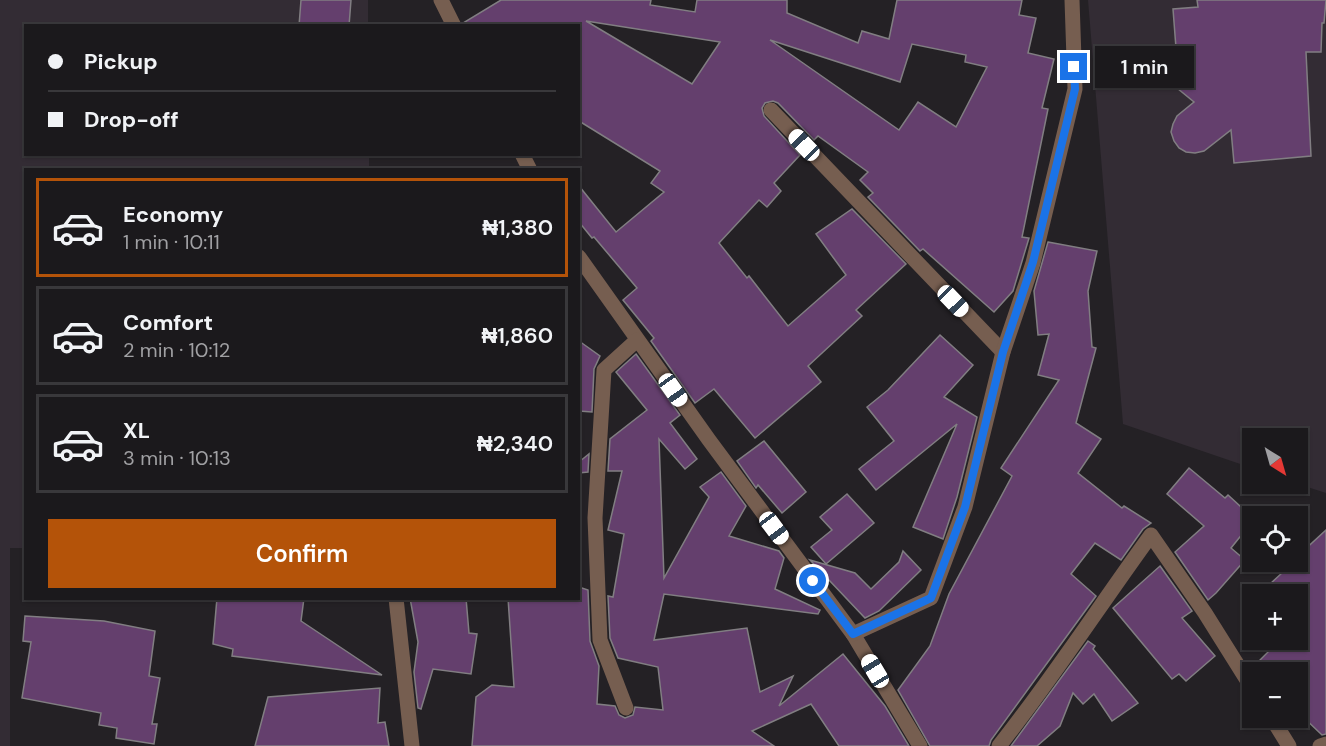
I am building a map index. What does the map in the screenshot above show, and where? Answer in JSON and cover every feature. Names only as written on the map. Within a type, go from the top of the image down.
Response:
[{"type":"street","points":[[441,0],[453,24]]},
{"type":"street","points":[[853,634],[931,598],[965,507],[1003,352],[1033,262],[1075,89],[1072,0]]},
{"type":"street","points":[[771,110],[1003,352]]},
{"type":"street","points":[[580,258],[709,440],[853,634],[920,746]]},
{"type":"street","points":[[626,708],[600,640],[595,518],[604,370],[638,340]]},
{"type":"street","points":[[999,746],[1031,706],[1151,535],[1205,613],[1242,672]]},
{"type":"street","points":[[396,600],[412,746]]},
{"type":"street","points":[[1278,728],[1290,746]]},
{"type":"street","points":[[1320,746],[1326,744]]},
{"type":"shaded area","points":[[0,0],[368,0],[368,24],[24,24],[24,156],[369,156],[369,168],[24,168],[24,548],[10,548],[10,746],[0,746]]},
{"type":"shaded area","points":[[1088,0],[1326,0],[1326,493],[1308,487],[1308,428],[1242,428],[1242,465],[1123,424]]},
{"type":"building","points":[[301,0],[351,0],[349,24],[299,24]]},
{"type":"building","points":[[501,0],[651,0],[650,5],[695,12],[697,0],[787,0],[787,13],[858,43],[862,31],[889,39],[897,0],[1022,0],[1019,15],[1036,18],[1028,53],[1054,59],[1042,108],[1048,109],[1022,237],[1029,238],[1013,291],[994,312],[923,249],[920,251],[868,197],[873,193],[860,180],[868,172],[818,136],[814,140],[778,103],[773,101],[765,103],[762,108],[764,116],[800,155],[774,183],[781,191],[767,207],[759,200],[719,243],[747,278],[749,276],[788,326],[846,275],[816,234],[852,209],[906,264],[856,310],[862,316],[808,366],[821,382],[755,438],[714,389],[695,403],[651,341],[654,338],[623,300],[637,288],[580,223],[580,187],[616,232],[664,192],[651,183],[660,171],[580,122],[580,24],[463,24]],"holes":[[[586,21],[720,42],[692,84]],[[770,40],[900,82],[912,44],[966,55],[965,62],[987,67],[956,127],[918,102],[899,130]]]},
{"type":"building","points":[[1197,0],[1326,0],[1321,52],[1306,52],[1311,156],[1234,163],[1231,130],[1204,151],[1186,152],[1179,148],[1171,132],[1173,124],[1177,116],[1194,102],[1166,79],[1162,72],[1162,64],[1166,56],[1176,48],[1173,9],[1198,7]]},
{"type":"building","points":[[1048,242],[1097,251],[1088,291],[1092,347],[1096,348],[1076,423],[1101,439],[1078,473],[1122,508],[1124,506],[1151,523],[1143,529],[1121,560],[1095,543],[1071,574],[1096,596],[991,740],[989,746],[930,746],[898,690],[930,646],[949,594],[1012,476],[1001,468],[1059,380],[1038,375],[1049,334],[1038,335],[1034,291]]},
{"type":"building","points":[[940,335],[973,365],[944,397],[977,417],[957,497],[943,539],[913,527],[957,424],[876,490],[859,469],[894,441],[867,407],[888,390]]},
{"type":"building","points":[[580,342],[600,356],[594,369],[592,412],[580,411]]},
{"type":"building","points":[[636,354],[680,415],[670,423],[697,459],[685,469],[659,439],[664,578],[709,497],[700,487],[721,472],[746,506],[729,536],[779,551],[784,558],[775,589],[820,610],[818,614],[664,594],[654,640],[747,628],[760,692],[793,676],[779,706],[843,654],[885,706],[909,746],[839,746],[811,704],[752,731],[774,746],[472,746],[476,697],[492,685],[514,687],[508,600],[580,600],[580,587],[588,590],[590,641],[599,666],[597,704],[615,706],[619,715],[625,718],[633,715],[635,707],[663,710],[658,667],[618,658],[610,638],[608,596],[613,597],[624,534],[608,530],[622,471],[608,471],[610,439],[647,410],[616,372]]},
{"type":"building","points":[[764,441],[806,492],[782,513],[758,485],[756,488],[737,461]]},
{"type":"building","points":[[589,454],[588,472],[580,473],[580,461]]},
{"type":"building","points":[[1189,468],[1225,498],[1228,495],[1242,508],[1242,534],[1231,548],[1242,557],[1242,563],[1208,600],[1175,552],[1204,526],[1167,494]]},
{"type":"building","points":[[847,494],[874,523],[826,564],[811,547],[832,530],[820,517]]},
{"type":"building","points":[[1326,530],[1326,734],[1322,735],[1308,722],[1308,662],[1258,662],[1270,650],[1308,650],[1308,584],[1270,584],[1283,572],[1308,572],[1308,547]]},
{"type":"building","points":[[903,551],[921,570],[879,611],[865,618],[810,560],[855,573],[871,589],[899,562]]},
{"type":"building","points":[[1160,566],[1192,611],[1182,618],[1215,656],[1186,681],[1179,674],[1172,679],[1113,608]]},
{"type":"building","points":[[217,600],[304,600],[301,621],[382,675],[232,656],[233,649],[213,644]]},
{"type":"building","points":[[410,600],[466,600],[469,633],[477,634],[471,674],[433,669],[421,709],[418,708],[414,672],[418,642]]},
{"type":"building","points":[[25,616],[104,621],[155,631],[149,676],[160,678],[152,724],[157,724],[154,744],[116,738],[117,728],[99,725],[101,713],[22,698],[31,642],[23,641]]},
{"type":"building","points":[[1088,641],[1095,646],[1093,649],[1138,703],[1112,721],[1094,694],[1083,704],[1073,693],[1060,726],[1037,746],[1011,746]]},
{"type":"building","points":[[380,688],[378,723],[385,722],[389,746],[255,746],[268,697]]},
{"type":"route","points":[[813,581],[853,634],[931,598],[965,507],[1003,352],[1033,262],[1075,89],[1074,67]]}]
